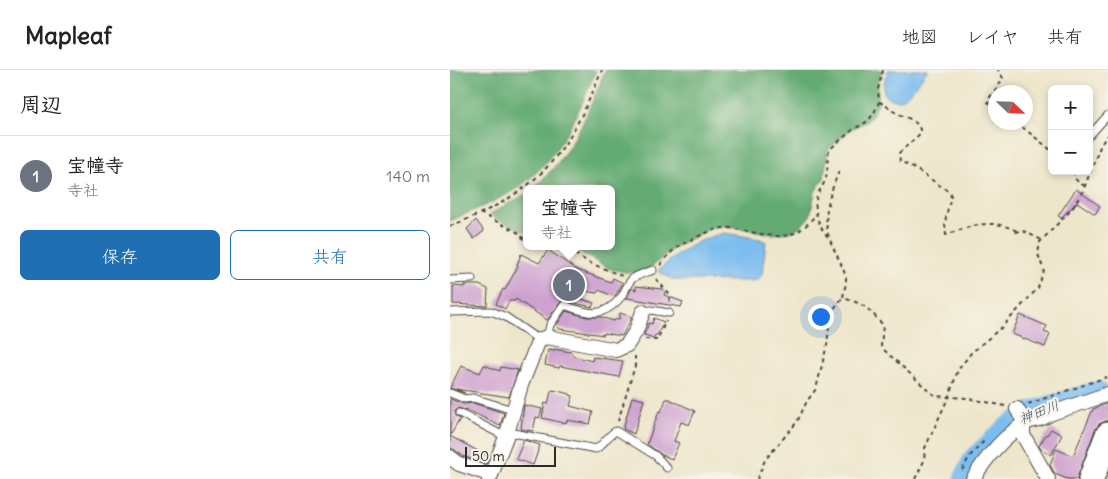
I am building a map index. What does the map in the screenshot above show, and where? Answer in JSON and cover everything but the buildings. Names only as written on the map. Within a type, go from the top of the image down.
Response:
[{"type":"highway","points":[[1096,469],[1108,435]]},
{"type":"street","points":[[450,457],[459,464],[490,477],[507,434],[521,385],[543,339],[616,350],[627,345],[636,331],[643,312]]},
{"type":"street","points":[[974,479],[997,447],[1024,424],[1108,394]]},
{"type":"street","points":[[1017,409],[1024,424],[1023,435],[1048,479]]},
{"type":"lane","points":[[1093,132],[1108,115]]},
{"type":"lane","points":[[450,312],[458,310],[491,311],[506,317],[543,339],[564,305],[580,311],[600,314],[622,296],[631,280],[651,271]]},
{"type":"lane","points":[[450,280],[472,279]]},
{"type":"lane","points":[[643,312],[651,310],[669,313]]},
{"type":"lane","points":[[450,393],[514,410]]},
{"type":"lane","points":[[459,413],[507,434],[596,449],[603,445],[610,434],[616,431],[656,456],[667,468]]},
{"type":"path","points":[[528,185],[554,161],[569,140],[587,106],[602,70]]},
{"type":"path","points":[[643,338],[657,340],[669,313],[670,295],[651,271],[677,248],[710,231],[726,228],[771,237],[784,236],[800,231],[811,221],[816,214],[818,194],[825,181],[829,150],[868,121],[874,114],[879,102],[878,89],[883,70]]},
{"type":"path","points":[[998,70],[1003,78],[1000,85]]},
{"type":"path","points":[[879,102],[918,124],[921,133],[899,153],[900,161],[951,193],[949,207],[944,218],[946,235],[960,229],[993,223],[1016,232],[1023,231],[1042,240]]},
{"type":"path","points":[[1026,130],[1048,148]]},
{"type":"path","points":[[915,479],[924,461],[928,439],[949,396],[958,370],[971,353],[1002,327],[1038,288],[1044,271],[1038,254],[1042,240],[1072,209],[1085,186],[1101,144],[1108,135]]},
{"type":"path","points":[[757,479],[761,466],[800,417],[807,401],[816,389],[828,345],[830,318],[833,310],[843,297],[846,277],[830,239],[826,220],[829,196],[839,171]]},
{"type":"path","points":[[1074,175],[1076,180],[1085,186]]},
{"type":"path","points":[[450,226],[480,213],[523,189]]},
{"type":"path","points":[[480,213],[523,236]]},
{"type":"path","points":[[816,214],[825,234],[830,239]]},
{"type":"path","points":[[568,250],[590,263],[631,280]]},
{"type":"path","points":[[843,297],[861,304],[877,317],[883,325],[883,349],[936,396],[967,398],[1017,409]]},
{"type":"path","points":[[616,431],[627,388],[635,366],[635,353]]},
{"type":"green space","points":[[450,70],[596,70],[572,124],[551,157],[538,171],[506,195],[450,221]]},
{"type":"green space","points":[[605,70],[882,70],[878,85],[878,103],[871,117],[866,122],[852,128],[828,150],[824,178],[815,192],[810,216],[801,226],[790,232],[773,234],[735,227],[722,226],[711,228],[675,247],[650,268],[640,272],[631,273],[610,269],[576,250],[615,250],[615,185],[536,185],[557,164],[576,134],[592,103]]},
{"type":"green space","points":[[523,196],[523,231],[494,218],[490,214]]},
{"type":"water","points":[[888,70],[928,70],[905,97],[896,100],[885,96],[884,86]]},
{"type":"water","points":[[725,233],[760,239],[766,242],[762,274],[758,280],[673,280],[658,271],[697,242]]},
{"type":"waterway","name":"神田川","points":[[964,479],[974,458],[1010,425],[1033,411],[1098,391]]},
{"type":"place","name":"宝幢寺","points":[[569,285]]}]
